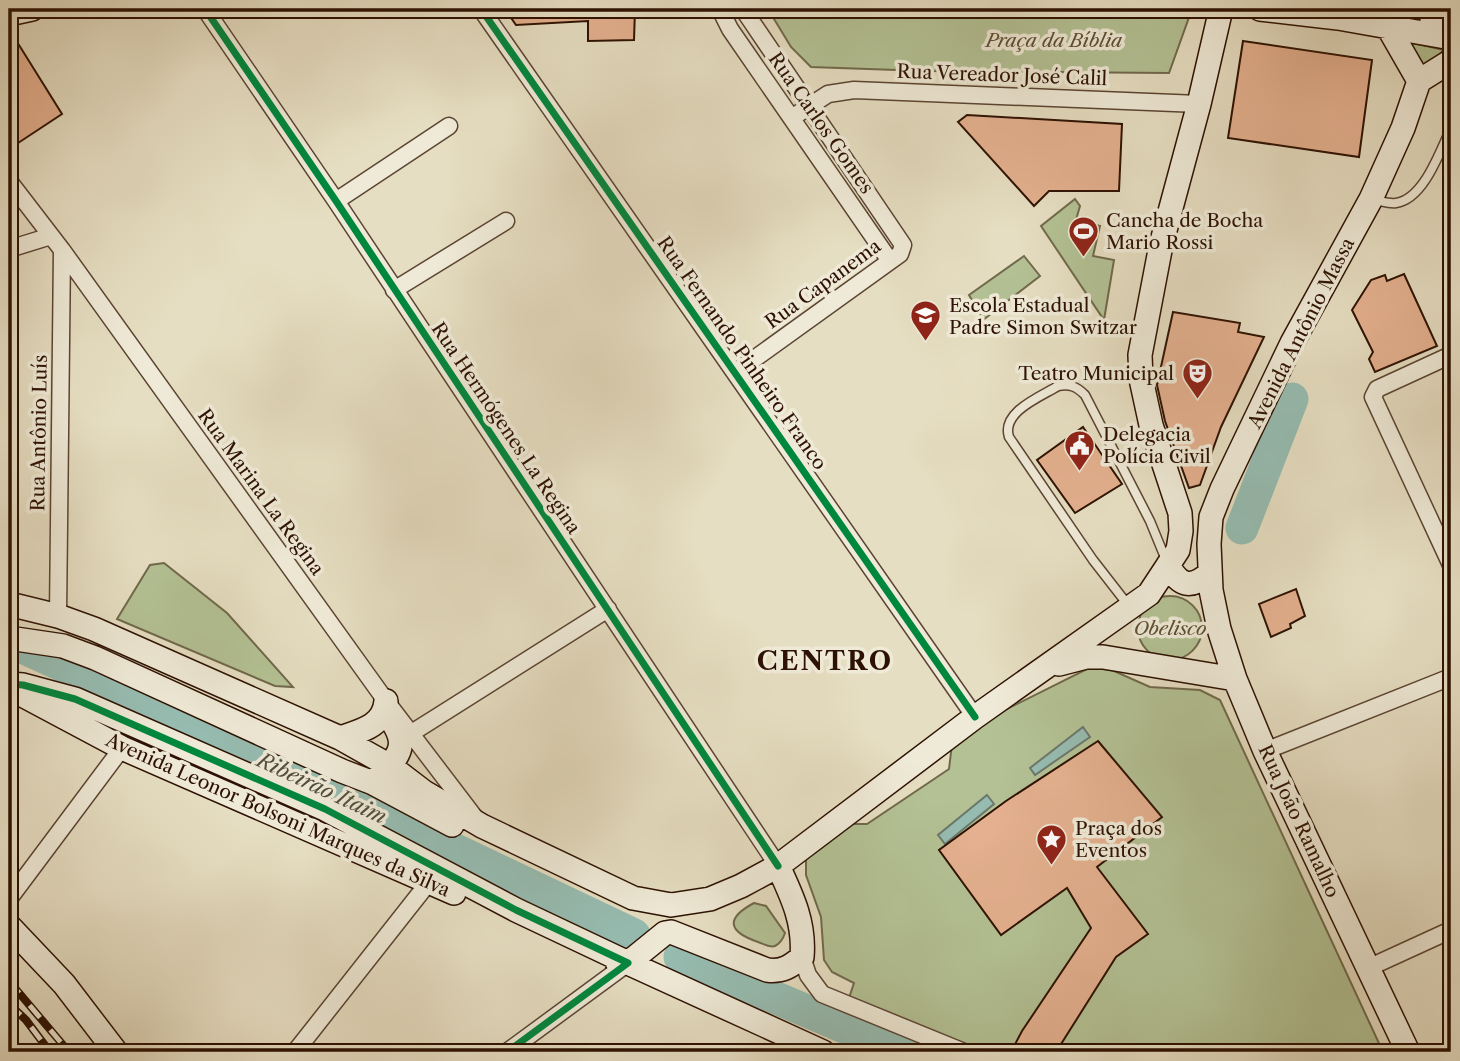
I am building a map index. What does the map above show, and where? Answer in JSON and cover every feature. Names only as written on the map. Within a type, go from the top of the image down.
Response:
[{"type":"main road","points":[[9,14],[32,9]]},
{"type":"main road","points":[[9,638],[63,646],[95,658],[373,783],[536,867],[612,902],[634,909],[650,910],[710,899],[741,886],[778,866],[975,717],[1149,594],[1178,550],[1180,513],[1151,425],[1141,379],[1140,355],[1161,245],[1221,9]]},
{"type":"main road","points":[[1260,9],[1440,36],[1435,9]]},
{"type":"main road","points":[[1388,27],[1419,81],[1451,61]]},
{"type":"main road","name":"Avenida Antônio Massa","points":[[1236,679],[1219,629],[1211,582],[1209,544],[1212,517],[1222,489],[1292,343],[1370,199],[1403,128],[1419,81]]},
{"type":"main road","points":[[1168,565],[1175,578],[1188,584],[1211,582]]},
{"type":"main road","points":[[9,604],[58,616],[188,669],[340,738],[390,766],[482,826],[633,898],[671,905]]},
{"type":"main road","points":[[1046,667],[1086,657],[1103,657],[1236,679]]},
{"type":"main road","name":"Rua João Ramalho","points":[[1236,679],[1265,751],[1408,1052]]},
{"type":"main road","name":"Avenida Leonor Bolsoni Marques da Silva","points":[[9,686],[23,685],[75,699],[325,809],[516,910],[638,956],[823,1052]]},
{"type":"main road","name":"Avenida Leonor Bolsoni Marques da Silva","points":[[9,686],[122,748],[606,961],[638,956]]},
{"type":"main road","points":[[340,738],[371,727],[386,706],[401,741],[398,756],[373,783]]},
{"type":"main road","points":[[438,818],[461,814]]},
{"type":"main road","points":[[638,956],[666,933],[671,932],[767,970],[779,971],[802,957],[799,913],[778,866]]},
{"type":"main road","points":[[9,926],[64,984],[116,1052]]},
{"type":"street","name":"Rua Hermógenes La Regina","points":[[205,9],[336,201],[778,866]]},
{"type":"street","name":"Rua Fernando Pinheiro Franco","points":[[481,9],[975,717]]},
{"type":"street","name":"Rua Carlos Gomes","points":[[720,9],[730,29],[895,258],[902,246],[901,240],[743,9]]},
{"type":"street","name":"Rua Vereador José Calil","points":[[793,117],[828,94],[853,89],[1199,104]]},
{"type":"street","points":[[336,201],[449,126]]},
{"type":"street","name":"Rua Marina La Regina","points":[[9,181],[62,250],[386,706],[482,826]]},
{"type":"street","points":[[394,290],[506,222]]},
{"type":"street","points":[[9,248],[51,236]]},
{"type":"street","name":"Rua Antônio Luís","points":[[58,616],[62,250]]},
{"type":"street","name":"Rua Capanema","points":[[736,372],[895,258]]},
{"type":"street","points":[[1451,355],[1377,389],[1373,397],[1451,565]]},
{"type":"street","points":[[411,734],[608,609]]},
{"type":"street","points":[[1265,751],[1451,677]]},
{"type":"street","points":[[9,899],[122,748]]},
{"type":"street","points":[[295,1052],[429,882]]},
{"type":"street","points":[[1368,968],[1451,929]]},
{"type":"street","points":[[507,1052],[638,956]]},
{"type":"street","points":[[802,957],[808,975],[822,994],[964,1052]]},
{"type":"lane","points":[[1370,199],[1394,204],[1408,200],[1419,191],[1451,128]]},
{"type":"lane","points":[[1130,607],[1093,560],[1009,437],[1007,429],[1012,416],[1058,386],[1067,384],[1077,387],[1085,395],[1146,513],[1168,565]]},
{"type":"green space","name":"Praça da Bíblia","points":[[768,9],[1192,9],[1169,73],[811,67],[791,47]]},
{"type":"green space","points":[[1404,41],[1444,50],[1419,75]]},
{"type":"green space","name":"Cancha de Bocha Mario Rossi","points":[[1075,199],[1080,206],[1076,220],[1100,226],[1093,256],[1114,260],[1104,320],[1041,226]]},
{"type":"green space","points":[[1024,256],[1040,276],[983,320],[969,295]]},
{"type":"green space","points":[[164,563],[227,613],[293,687],[275,686],[117,619],[150,565]]},
{"type":"green space","name":"Obelisco","points":[[1170,596],[1188,602],[1196,610],[1202,628],[1196,646],[1188,654],[1170,660],[1152,654],[1144,646],[1138,628],[1144,610],[1152,602]]},
{"type":"green space","name":"Praça dos Eventos","points":[[1091,667],[1105,667],[1150,687],[1200,690],[1220,700],[1383,1052],[949,1052],[846,1007],[854,983],[832,972],[824,960],[821,917],[806,875],[806,857],[840,824],[867,824],[949,769],[952,744],[983,721]]},
{"type":"green space","points":[[754,903],[766,906],[785,933],[779,944],[769,946],[748,938],[736,929],[734,920],[738,914]]},
{"type":"green space","points":[[829,1025],[888,1052],[869,1052],[825,1032]]},
{"type":"water","points":[[1083,727],[1090,737],[1035,775],[1030,768]]},
{"type":"water","points":[[987,795],[994,804],[945,844],[938,835]]},
{"type":"building","points":[[505,9],[635,9],[634,40],[588,41],[588,21],[516,25]]},
{"type":"building","points":[[9,29],[62,114],[9,149]]},
{"type":"building","points":[[1243,41],[1372,60],[1359,157],[1228,138]]},
{"type":"building","points":[[967,115],[1122,124],[1119,191],[1049,191],[1034,206],[958,122]]},
{"type":"building","points":[[1404,274],[1437,346],[1375,372],[1369,359],[1373,352],[1352,310],[1371,280],[1385,275],[1387,281]]},
{"type":"building","name":"Teatro Municipal","points":[[1173,312],[1240,323],[1238,332],[1264,337],[1221,427],[1200,485],[1189,488],[1165,421],[1157,385]]},
{"type":"building","name":"Delegacia Polícia Civil","points":[[1083,427],[1122,484],[1075,513],[1037,460]]},
{"type":"building","points":[[1296,589],[1305,616],[1290,624],[1291,628],[1271,637],[1259,604]]},
{"type":"building","points":[[1098,741],[1162,817],[1097,867],[1148,934],[1116,957],[1056,1052],[1011,1052],[1022,1031],[1091,928],[1067,888],[1001,935],[939,850],[1006,801]]},
{"type":"waterway","points":[[1242,528],[1292,399]]},
{"type":"waterway","name":"Ribeirão Itaim","points":[[9,641],[189,723],[634,935]]},
{"type":"waterway","name":"Ribeirão Itaim","points":[[680,957],[903,1052]]},
{"type":"railway","points":[[9,981],[69,1052]]},
{"type":"railway","points":[[9,1004],[26,1020],[50,1052]]},
{"type":"cycle path","points":[[205,9],[336,201],[778,866]]},
{"type":"cycle path","points":[[481,9],[975,717]]},
{"type":"cycle path","points":[[9,684],[23,685],[75,699],[325,809],[516,910],[628,963],[507,1052]]},
{"type":"place","name":"Cancha de Bocha Mario Rossi","points":[[1083,258]]},
{"type":"place","name":"Escola Estadual Padre Simon Switzar","points":[[926,343]]},
{"type":"place","name":"Teatro Municipal","points":[[1197,400]]},
{"type":"place","name":"Delegacia Polícia Civil","points":[[1080,472]]},
{"type":"place","name":"Praça dos Eventos","points":[[1052,866]]},
{"type":"district","name":"CENTRO","points":[[825,661]]}]
